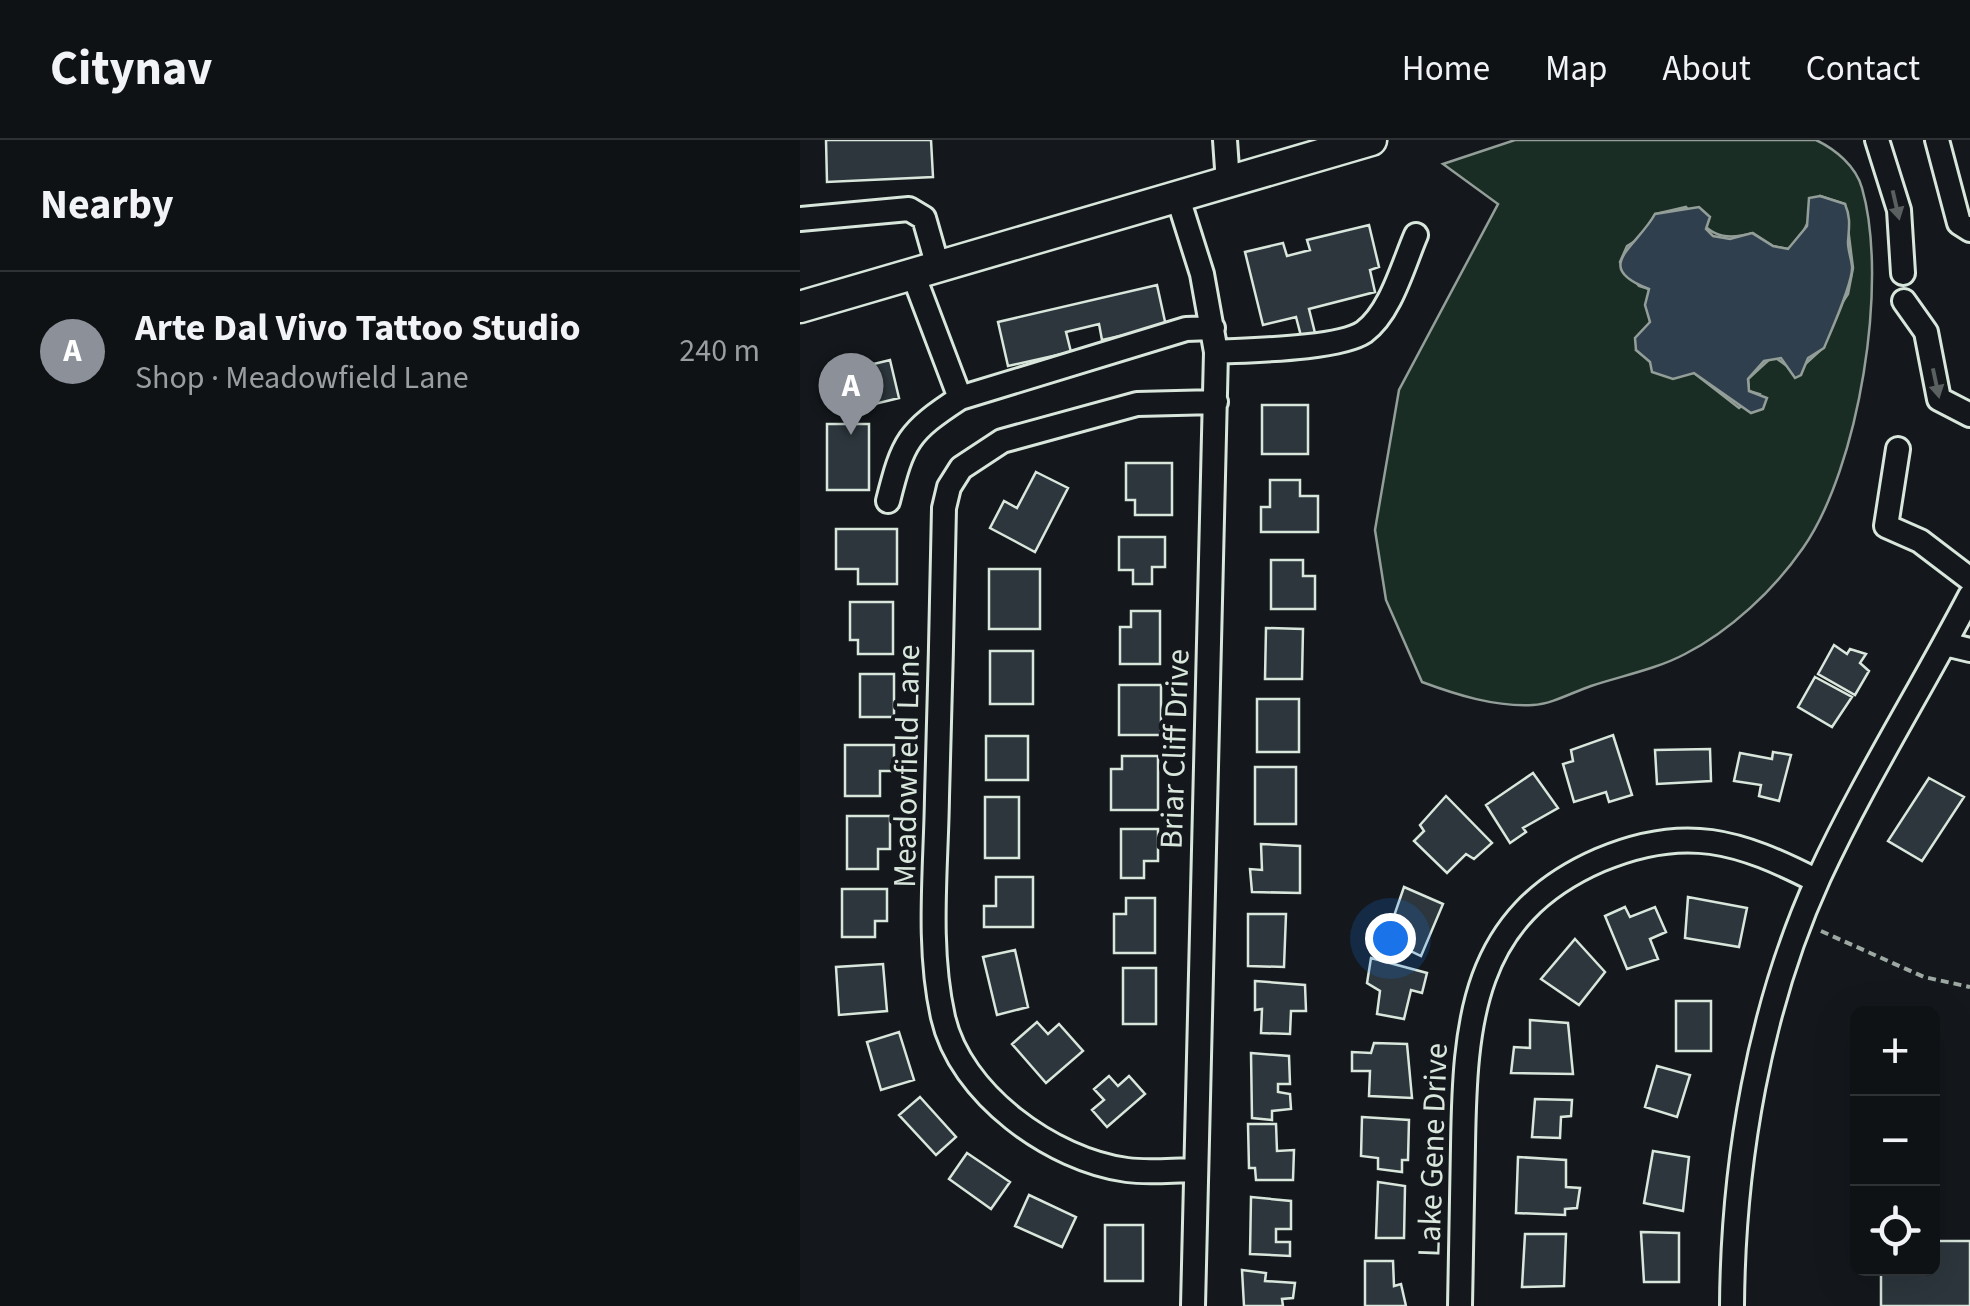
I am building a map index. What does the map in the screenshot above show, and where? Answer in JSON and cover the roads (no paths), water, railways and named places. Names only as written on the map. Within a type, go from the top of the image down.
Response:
[{"type":"main road","points":[[800,307],[1371,140]]},
{"type":"street","points":[[1225,140],[1228,183]]},
{"type":"street","points":[[1877,140],[1899,210],[1902,273]]},
{"type":"street","points":[[1937,140],[1959,222],[1970,230]]},
{"type":"street","name":"Briar Cliff Drive","points":[[1178,198],[1214,328],[1216,352],[1192,1306]]},
{"type":"street","points":[[800,220],[908,210],[924,218],[926,271],[960,398]]},
{"type":"street","points":[[1216,352],[1309,346],[1363,333],[1384,307],[1416,236]]},
{"type":"street","points":[[1904,301],[1926,332],[1939,399],[1970,415]]},
{"type":"street","points":[[888,501],[900,454],[919,424],[960,398],[1186,328],[1214,328]]},
{"type":"street","name":"Meadowfield Lane","points":[[1196,1170],[1128,1170],[1088,1160],[1049,1142],[980,1086],[958,1054],[944,1021],[934,942],[944,508],[949,486],[961,468],[1002,442],[1138,404],[1216,402]]},
{"type":"street","points":[[1898,449],[1886,526],[1920,542],[1970,579]]},
{"type":"street","points":[[1732,1306],[1748,1118],[1802,922],[1817,881],[1866,783],[1970,596]]},
{"type":"street","points":[[1945,644],[1970,650]]},
{"type":"street","name":"Lake Gene Drive","points":[[1460,1306],[1465,1050],[1486,971],[1505,934],[1539,896],[1581,869],[1631,847],[1688,840],[1750,848],[1817,881]]},
{"type":"water","points":[[1820,196],[1845,204],[1852,273],[1824,348],[1808,358],[1801,375],[1795,378],[1781,358],[1764,361],[1748,379],[1749,391],[1767,398],[1763,409],[1751,413],[1694,373],[1673,379],[1652,372],[1650,362],[1636,350],[1635,338],[1650,322],[1645,305],[1649,289],[1632,281],[1620,265],[1655,214],[1699,207],[1710,217],[1706,229],[1713,236],[1730,239],[1752,233],[1773,246],[1788,249],[1807,226],[1809,198]]},
{"type":"place","name":"Arte Dal Vivo Tattoo Studio","points":[[851,435]]}]
